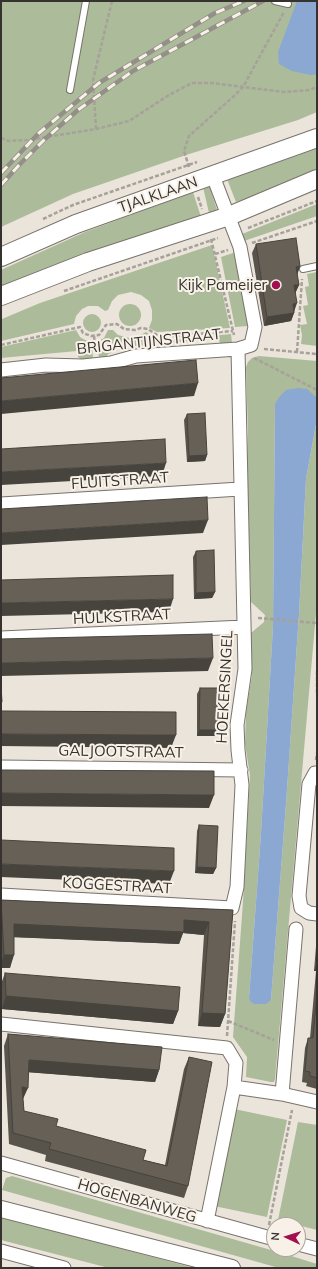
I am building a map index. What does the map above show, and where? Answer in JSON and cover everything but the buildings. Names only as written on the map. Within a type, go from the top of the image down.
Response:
[{"type":"main road","name":"TJALKLAAN","points":[[1,257],[76,224],[317,138]]},
{"type":"main road","points":[[1,296],[88,262],[229,216],[317,180]]},
{"type":"street","points":[[213,176],[240,247],[255,327],[252,345]]},
{"type":"street","name":"BRIGANTIJNSTRAAT","points":[[1,370],[46,364],[83,366],[111,363],[136,356],[238,349],[252,345]]},
{"type":"street","name":"HOEKERSINGEL","points":[[232,908],[237,887],[242,785],[237,726],[245,669],[238,349]]},
{"type":"street","name":"FLUITSTRAAT","points":[[1,504],[240,490]]},
{"type":"street","name":"HULKSTRAAT","points":[[1,638],[244,627]]},
{"type":"street","name":"GALJOOTSTRAAT","points":[[1,767],[241,770]]},
{"type":"street","points":[[316,773],[309,784],[299,896],[301,908],[309,913],[317,914]]},
{"type":"street","name":"KOGGESTRAAT","points":[[1,896],[232,908]]},
{"type":"street","points":[[289,1095],[286,1046],[296,929]]},
{"type":"street","points":[[1,1024],[227,1048],[236,1063],[234,1086],[207,1221]]},
{"type":"street","points":[[234,1086],[289,1095],[317,1102]]},
{"type":"street","name":"HOGENBANWEG","points":[[1,1163],[266,1237]]},
{"type":"street","points":[[1,1209],[232,1268]]},
{"type":"street","points":[[306,1246],[317,1249]]},
{"type":"street","points":[[1,1252],[31,1264],[64,1268]]},
{"type":"lane","points":[[70,90],[86,1]]},
{"type":"lane","points":[[275,1],[288,4]]},
{"type":"lane","points":[[303,269],[317,266]]},
{"type":"path","points":[[96,130],[93,80],[112,1]]},
{"type":"path","points":[[288,4],[243,87],[188,136],[184,151],[215,254],[238,349],[317,390]]},
{"type":"path","points":[[1,138],[9,141],[28,140],[96,130],[129,121],[169,95],[192,83],[211,83],[284,92],[309,90],[317,87]]},
{"type":"path","points":[[61,292],[235,233],[317,201]]},
{"type":"path","points":[[215,254],[317,221]]},
{"type":"path","points":[[297,352],[303,269]]},
{"type":"path","points":[[1,345],[80,327],[83,333],[91,336],[99,335],[106,326],[118,324],[124,330],[135,330],[141,328],[160,337],[233,331]]},
{"type":"path","points":[[252,345],[267,350],[317,354]]},
{"type":"path","points":[[271,618],[317,623]]},
{"type":"path","points":[[317,671],[317,694]]},
{"type":"path","points":[[227,1048],[235,917],[232,908]]},
{"type":"path","points":[[228,1021],[286,1046]]},
{"type":"path","points":[[273,1217],[289,1095]]},
{"type":"green space","points":[[1,1],[317,1],[317,112],[298,120],[186,155],[73,194],[1,227]]},
{"type":"green space","points":[[317,147],[317,173],[302,180],[236,202],[227,179]]},
{"type":"green space","points":[[209,185],[217,210],[209,213],[203,187]]},
{"type":"green space","points":[[193,192],[201,217],[1,288],[1,270],[85,232]]},
{"type":"green space","points":[[317,204],[317,216],[244,241],[242,234]]},
{"type":"green space","points":[[212,245],[230,328],[157,332],[149,328],[152,320],[152,310],[149,301],[141,295],[131,292],[118,295],[112,301],[108,310],[105,311],[98,306],[88,306],[82,309],[76,316],[74,324],[1,341],[1,319],[40,303]]},
{"type":"green space","points":[[236,252],[248,326],[235,327],[221,257]]},
{"type":"green space","points":[[317,272],[317,346],[301,344],[302,335],[300,325],[307,324],[303,306],[308,305],[305,287],[309,286],[307,274]]},
{"type":"green space","points":[[130,304],[138,307],[141,315],[138,323],[130,326],[122,323],[119,315],[122,307]]},
{"type":"green space","points":[[92,314],[98,317],[101,323],[98,329],[92,332],[86,329],[83,323],[86,317]]},
{"type":"green space","points":[[76,330],[80,337],[92,342],[93,361],[84,362],[78,357],[77,351],[1,358],[1,347]]},
{"type":"green space","points":[[108,330],[113,330],[118,335],[129,338],[137,337],[146,332],[157,340],[162,341],[231,334],[232,343],[220,344],[219,339],[111,348],[111,353],[108,354],[104,360],[99,360],[98,341],[104,338]]},
{"type":"green space","points":[[259,356],[317,361],[317,403],[316,397],[275,404],[273,626],[261,833],[249,998],[271,1000],[299,614],[306,479],[317,419],[317,602],[274,1082],[246,1077],[247,1057],[233,1037],[243,902],[250,775],[245,744],[246,712],[252,675],[251,633],[264,622],[265,615],[251,602],[247,466],[248,432],[246,367],[252,358]]},
{"type":"green space","points":[[234,1109],[287,1120],[267,1217],[214,1206]]},
{"type":"green space","points":[[298,1122],[317,1125],[317,1230],[306,1227],[306,1217],[279,1217]]},
{"type":"green space","points":[[12,1176],[266,1249],[266,1257],[295,1257],[317,1264],[317,1268],[279,1268],[2,1190],[6,1178]]},
{"type":"green space","points":[[1,1216],[194,1268],[109,1268],[1,1240]]},
{"type":"water","points":[[297,1],[317,1],[317,74],[311,75],[292,71],[279,64],[278,52]]},
{"type":"water","points":[[298,388],[307,389],[316,397],[317,419],[306,479],[299,614],[271,1000],[266,1004],[254,1004],[249,998],[261,833],[273,626],[275,404],[286,390]]},
{"type":"railway","points":[[1,173],[39,133],[99,83],[215,13],[244,1]]},
{"type":"railway","points":[[1,185],[45,139],[78,110],[133,71],[263,1]]},
{"type":"place","name":"Kijk Pameijer","points":[[276,285]]}]
